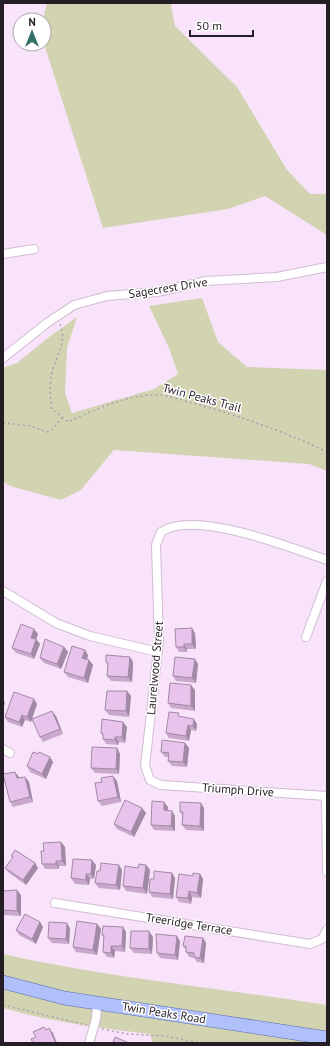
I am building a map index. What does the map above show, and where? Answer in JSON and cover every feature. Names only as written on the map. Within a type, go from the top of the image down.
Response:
[{"type":"main road","name":"Twin Peaks Road","points":[[3,982],[64,998],[327,1038]]},
{"type":"street","points":[[3,254],[34,249]]},
{"type":"street","name":"Sagecrest Drive","points":[[3,358],[57,316],[74,305],[107,296],[157,292],[206,281],[277,277],[327,267]]},
{"type":"street","name":"Laurelwood Street","points":[[150,780],[145,766],[158,652],[160,618],[156,545],[161,532],[171,527],[191,526],[231,529],[252,534],[327,560]]},
{"type":"street","points":[[306,637],[327,581]]},
{"type":"street","points":[[3,591],[56,623],[90,636],[158,652]]},
{"type":"street","name":"Triumph Drive","points":[[150,780],[161,785],[326,796]]},
{"type":"street","points":[[326,796],[327,872]]},
{"type":"street","name":"Treeridge Terrace","points":[[55,903],[310,944],[322,939],[327,930]]},
{"type":"street","points":[[89,1043],[96,1019],[97,1003]]},
{"type":"path","points":[[3,423],[30,426],[47,432],[53,429],[62,418],[52,409],[49,390],[53,369],[61,350],[64,332],[57,316]]},
{"type":"path","name":"Twin Peaks Trail","points":[[62,418],[68,422],[112,404],[152,395],[173,398],[212,408],[290,434],[327,452]]},
{"type":"green space","points":[[47,3],[172,3],[171,6],[175,26],[237,87],[287,170],[310,194],[327,194],[327,235],[265,196],[228,209],[103,228],[47,52],[52,52],[52,12],[45,12]]},
{"type":"green space","points":[[202,298],[218,342],[247,367],[327,370],[327,471],[309,464],[114,450],[81,490],[61,500],[10,486],[3,481],[3,368],[17,363],[77,317],[67,348],[65,393],[72,413],[154,389],[178,374],[169,348],[149,306]]},
{"type":"green space","points":[[3,954],[83,970],[327,1005],[327,1043],[153,1043],[150,1034],[57,1021],[21,1013],[3,1008]]},
{"type":"building","points":[[21,624],[34,629],[31,638],[36,639],[31,654],[12,648]]},
{"type":"building","points":[[192,628],[192,644],[184,644],[184,647],[176,647],[175,629]]},
{"type":"building","points":[[45,639],[64,647],[57,664],[40,658]]},
{"type":"building","points":[[72,646],[85,650],[82,658],[89,660],[84,678],[64,672]]},
{"type":"building","points":[[106,655],[130,657],[128,677],[107,676],[108,663],[106,662]]},
{"type":"building","points":[[175,657],[195,659],[192,678],[173,676]]},
{"type":"building","points":[[170,683],[191,685],[191,706],[168,703]]},
{"type":"building","points":[[107,691],[127,691],[126,711],[105,710]]},
{"type":"building","points":[[14,692],[34,699],[27,717],[22,715],[19,722],[5,717]]},
{"type":"building","points":[[52,711],[60,729],[40,737],[32,719]]},
{"type":"building","points":[[169,712],[179,713],[178,716],[194,719],[193,726],[188,725],[186,736],[166,733]]},
{"type":"building","points":[[102,719],[123,722],[122,737],[115,737],[115,740],[103,739],[103,734],[101,733]]},
{"type":"building","points":[[162,740],[185,743],[183,762],[168,761],[169,753],[161,752]]},
{"type":"building","points":[[92,747],[117,748],[116,769],[91,768]]},
{"type":"building","points":[[33,752],[38,754],[39,752],[50,757],[42,774],[27,766]]},
{"type":"building","points":[[15,772],[17,778],[25,777],[30,797],[10,802],[3,774]]},
{"type":"building","points":[[113,776],[118,797],[98,801],[95,783],[102,782],[101,778]]},
{"type":"building","points":[[125,800],[142,808],[131,832],[114,824]]},
{"type":"building","points":[[152,801],[164,802],[164,810],[172,811],[171,826],[151,825]]},
{"type":"building","points":[[180,802],[201,803],[200,826],[182,825],[183,812],[180,812]]},
{"type":"building","points":[[61,842],[62,861],[56,861],[56,864],[42,864],[41,851],[44,851],[43,843]]},
{"type":"building","points":[[15,850],[35,863],[23,880],[5,868],[13,857],[11,856]]},
{"type":"building","points":[[73,859],[92,860],[91,874],[86,874],[86,880],[71,878]]},
{"type":"building","points":[[101,863],[119,865],[116,885],[95,883],[97,871],[100,871]]},
{"type":"building","points":[[139,864],[146,865],[143,888],[123,886],[125,866],[138,868]]},
{"type":"building","points":[[154,871],[172,873],[170,894],[149,892],[150,879],[154,879]]},
{"type":"building","points":[[193,873],[200,874],[197,893],[189,891],[188,898],[176,897],[179,874],[193,876]]},
{"type":"building","points":[[17,890],[17,911],[3,910],[3,891]]},
{"type":"building","points":[[25,914],[40,922],[32,939],[16,930]]},
{"type":"building","points":[[77,921],[97,924],[93,950],[73,947]]},
{"type":"building","points":[[49,922],[67,923],[66,939],[48,938]]},
{"type":"building","points":[[103,926],[123,927],[122,946],[111,946],[111,953],[103,952]]},
{"type":"building","points":[[131,931],[149,931],[149,949],[130,948]]},
{"type":"building","points":[[156,934],[177,936],[175,955],[157,953]]},
{"type":"building","points":[[185,936],[203,938],[200,958],[194,957],[194,953],[186,952],[186,946],[183,946]]},
{"type":"building","points":[[44,1027],[46,1030],[49,1028],[56,1043],[33,1043],[31,1039],[36,1037],[33,1032]]},
{"type":"building","points":[[115,1037],[129,1043],[113,1043]]}]
